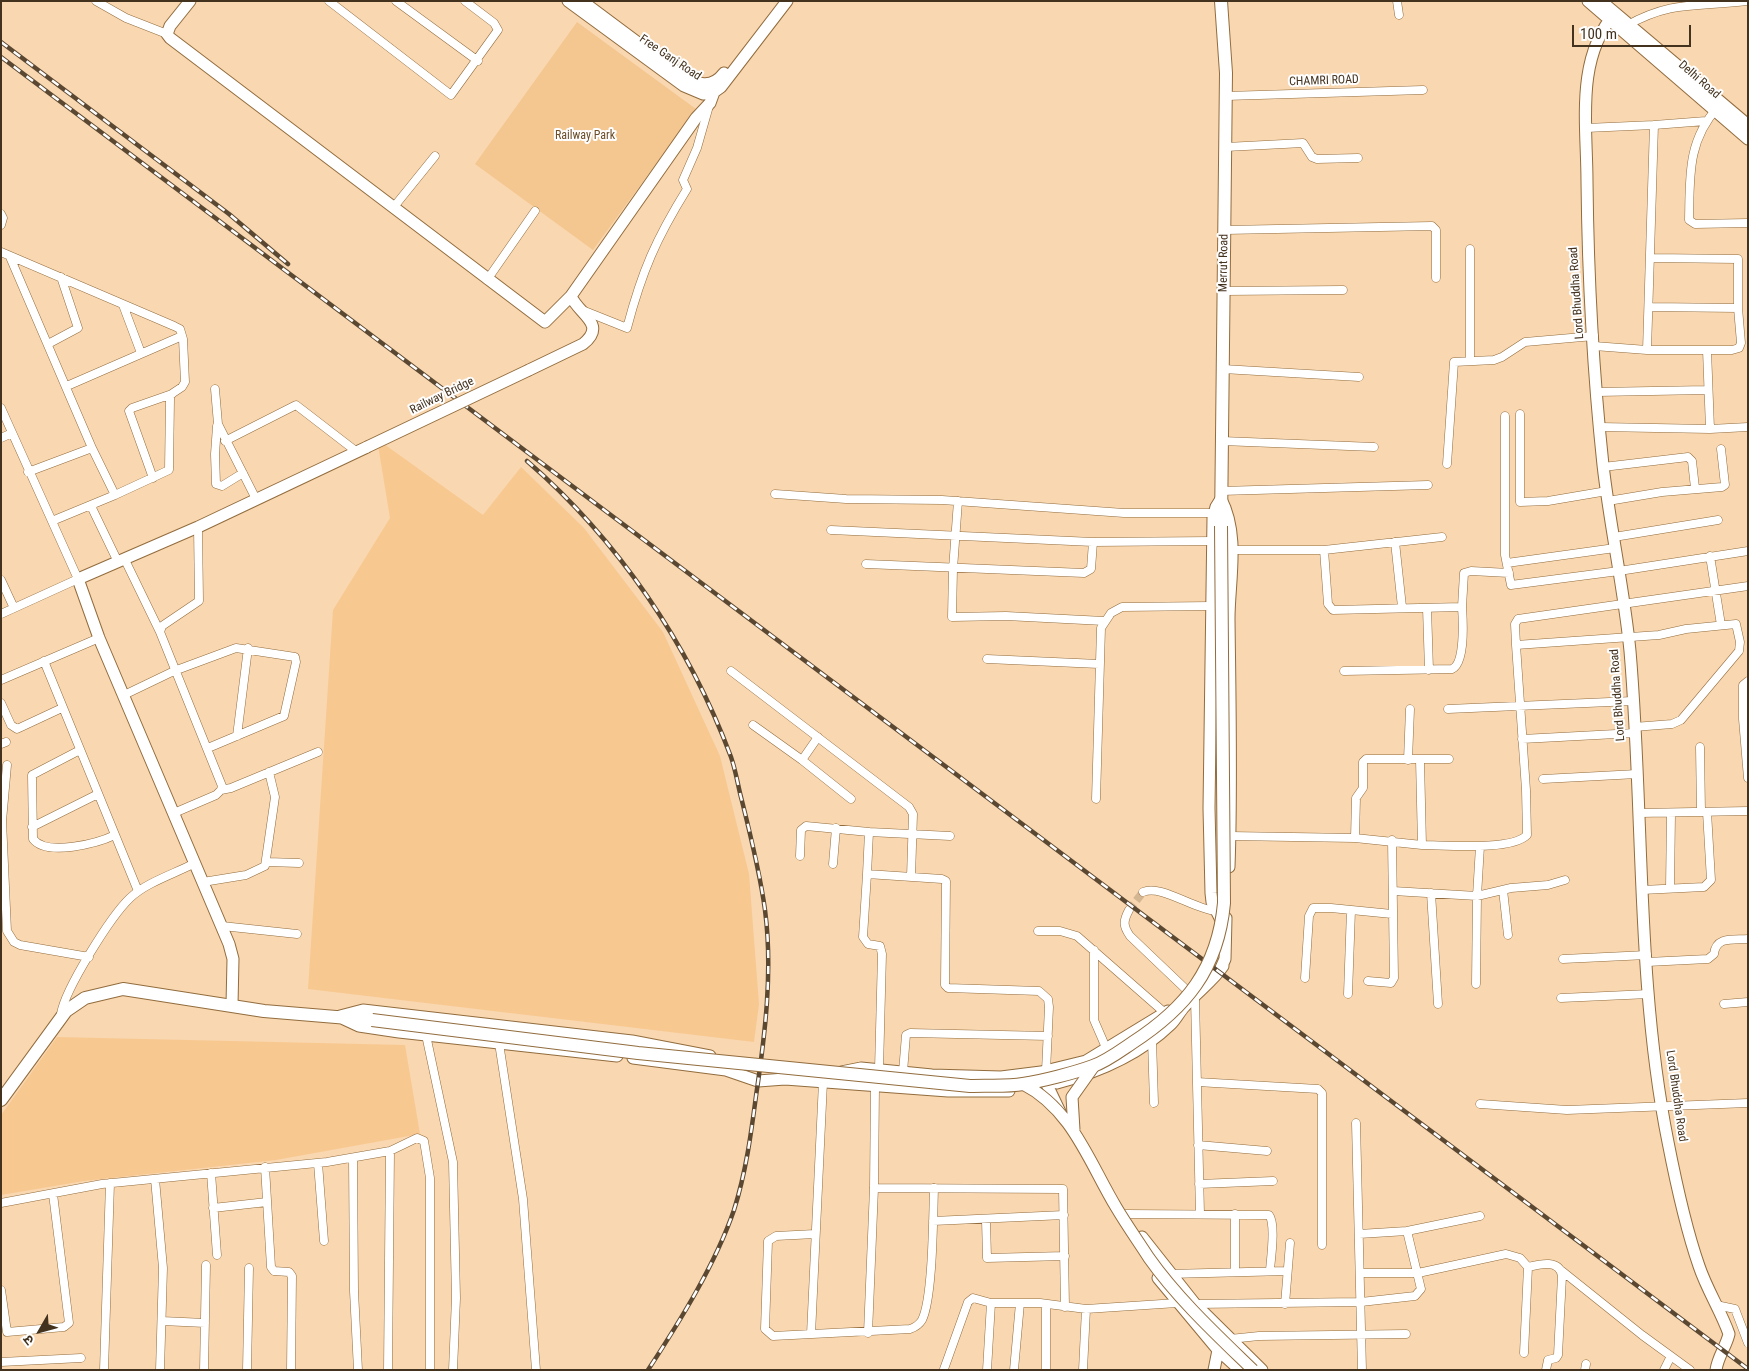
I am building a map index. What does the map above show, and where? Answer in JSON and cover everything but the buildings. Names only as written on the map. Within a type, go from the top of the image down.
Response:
[{"type":"main road","name":"Merrut Road","points":[[1,1100],[66,1011],[84,998],[123,989],[304,1016],[372,1020],[638,1053],[970,1086],[1023,1084],[1094,1066],[1117,1053],[1165,1020],[1193,989],[1212,957],[1222,931],[1224,903],[1221,495],[1226,96],[1221,1]]},
{"type":"street","points":[[96,1],[126,18],[168,30],[393,208],[545,322],[571,296],[696,118],[787,1]]},
{"type":"street","points":[[168,30],[180,1]]},
{"type":"street","points":[[168,30],[190,1]]},
{"type":"street","points":[[329,1],[448,94],[456,91],[498,30],[494,23],[465,1]]},
{"type":"street","points":[[396,1],[478,61]]},
{"type":"street","name":"Free Ganj Road","points":[[568,1],[684,86],[712,98]]},
{"type":"street","points":[[582,1],[681,75],[693,82],[709,85],[720,79],[778,1]]},
{"type":"street","points":[[1397,1],[1399,15]]},
{"type":"street","name":"Delhi Road","points":[[1588,1],[1612,17],[1718,107],[1748,139]]},
{"type":"street","name":"Delhi Road","points":[[1601,1],[1612,17]]},
{"type":"street","points":[[1624,27],[1645,15],[1676,6],[1747,1]]},
{"type":"street","name":"Lord Bhuddha Road","points":[[1612,17],[1598,37],[1591,58],[1586,94],[1588,245],[1597,392],[1603,468],[1628,637],[1640,813],[1642,890],[1649,994],[1662,1107],[1692,1244],[1729,1334],[1726,1345],[1720,1354],[1716,1370]]},
{"type":"street","name":"CHAMRI ROAD","points":[[1226,96],[1423,90]]},
{"type":"street","points":[[571,296],[582,310],[627,328],[636,293],[652,249],[687,189],[683,180],[697,148],[712,98]]},
{"type":"street","points":[[1718,107],[1706,121],[1693,150],[1690,220],[1695,224],[1748,223]]},
{"type":"street","name":"Delhi Road","points":[[1718,107],[1748,125]]},
{"type":"street","points":[[1586,128],[1706,121]]},
{"type":"street","points":[[1647,350],[1652,258],[1654,125]]},
{"type":"street","points":[[1226,147],[1303,143],[1312,157],[1317,159],[1358,158]]},
{"type":"street","points":[[393,208],[435,156]]},
{"type":"street","points":[[487,280],[534,211]]},
{"type":"street","points":[[1,214],[3,218],[1,225]]},
{"type":"street","points":[[1225,230],[1432,226],[1436,230],[1436,278]]},
{"type":"street","points":[[1470,249],[1470,361]]},
{"type":"street","points":[[1,252],[180,329],[185,382],[182,387],[172,394],[132,408],[129,411],[153,478]]},
{"type":"street","points":[[10,257],[92,448],[115,495]]},
{"type":"street","points":[[1447,464],[1452,364],[1454,362],[1494,360],[1525,342],[1594,341],[1647,350],[1739,348],[1741,338],[1738,308],[1738,259],[1652,258]]},
{"type":"street","points":[[48,344],[72,334],[78,328],[61,277]]},
{"type":"street","points":[[1224,291],[1343,290]]},
{"type":"street","points":[[123,305],[141,353]]},
{"type":"street","points":[[1650,307],[1738,308]]},
{"type":"street","name":"Railway Bridge","points":[[78,579],[198,527],[583,344],[590,338],[592,327],[582,310]]},
{"type":"street","points":[[67,386],[182,336]]},
{"type":"street","points":[[1707,350],[1707,390],[1710,429]]},
{"type":"street","points":[[1223,369],[1359,377]]},
{"type":"street","points":[[215,389],[218,424],[214,454],[216,484],[222,486],[243,473]]},
{"type":"street","points":[[1597,392],[1707,390]]},
{"type":"street","points":[[52,521],[167,472],[170,466],[170,399],[172,394]]},
{"type":"street","points":[[225,441],[296,405],[362,449]]},
{"type":"street","points":[[1,408],[28,472],[78,579],[99,638],[222,926],[233,959],[232,1005]]},
{"type":"street","points":[[1520,414],[1518,497],[1521,502],[1695,488],[1717,488],[1725,485],[1721,449]]},
{"type":"street","points":[[1504,416],[1507,563],[1512,585],[1748,551]]},
{"type":"street","points":[[218,424],[256,500]]},
{"type":"street","points":[[1600,427],[1748,428]]},
{"type":"street","points":[[1,438],[12,433]]},
{"type":"street","points":[[1222,441],[1374,447]]},
{"type":"street","points":[[28,472],[92,448]]},
{"type":"street","points":[[1603,468],[1688,457],[1692,461],[1695,488]]},
{"type":"street","points":[[1221,495],[1428,485]]},
{"type":"street","points":[[775,494],[958,501],[1124,513],[1214,513]]},
{"type":"street","points":[[1221,495],[1214,513],[1209,818],[1211,894],[1216,911],[1225,927]]},
{"type":"street","points":[[338,1017],[359,1026],[726,1070],[758,1081],[785,1079],[994,1092],[1047,1085],[1067,1080],[1093,1073],[1118,1061],[1152,1040],[1172,1022],[1223,966],[1221,968],[1225,958],[1230,836],[1231,550],[1229,514],[1221,495]]},
{"type":"street","points":[[1505,501],[1518,497]]},
{"type":"street","points":[[958,501],[950,614],[955,618],[1006,616],[1104,621]]},
{"type":"street","points":[[91,506],[160,632],[174,671],[208,748],[222,790]]},
{"type":"street","points":[[1507,563],[1615,543],[1718,520]]},
{"type":"street","points":[[160,632],[162,626],[199,601],[198,527]]},
{"type":"street","points":[[831,530],[1093,542],[1213,541]]},
{"type":"street","points":[[1231,550],[1324,550],[1442,537]]},
{"type":"street","points":[[866,564],[929,565],[952,569],[1084,573],[1091,570],[1093,542]]},
{"type":"street","points":[[1395,542],[1402,607]]},
{"type":"street","points":[[1324,550],[1330,608],[1333,610],[1462,607]]},
{"type":"street","points":[[1710,556],[1721,625]]},
{"type":"street","points":[[1344,671],[1452,669],[1460,663],[1464,573],[1471,571],[1509,573]]},
{"type":"street","points":[[1,614],[78,579]]},
{"type":"street","points":[[1,580],[14,608]]},
{"type":"street","points":[[1230,836],[1355,838],[1392,840],[1422,845],[1480,846],[1519,841],[1527,835],[1515,624],[1518,619],[1748,586]]},
{"type":"street","points":[[1096,799],[1099,664],[1101,628],[1104,621],[1116,609],[1122,607],[1212,606]]},
{"type":"street","points":[[1427,608],[1429,670]]},
{"type":"street","points":[[1516,645],[1659,635],[1686,629],[1736,624],[1740,647],[1698,701],[1677,722],[1634,730],[1522,739]]},
{"type":"street","points":[[1,680],[99,638]]},
{"type":"street","points":[[124,694],[174,671],[236,648],[248,648],[295,657],[296,662],[284,716],[208,748]]},
{"type":"street","points":[[237,736],[248,648]]},
{"type":"street","points":[[987,659],[1099,664]]},
{"type":"street","points":[[44,661],[138,891]]},
{"type":"street","points":[[730,671],[909,807],[913,814],[911,877]]},
{"type":"street","points":[[1748,681],[1743,685],[1748,778]]},
{"type":"street","points":[[1448,709],[1633,701]]},
{"type":"street","points":[[1,703],[11,725],[16,728],[62,708]]},
{"type":"street","points":[[1408,760],[1410,709]]},
{"type":"street","points":[[753,725],[802,760],[851,799]]},
{"type":"street","points":[[802,760],[818,737]]},
{"type":"street","points":[[1642,890],[1704,887],[1710,882],[1700,747]]},
{"type":"street","points":[[80,750],[32,775],[33,840],[42,845],[81,847],[115,835]]},
{"type":"street","points":[[174,813],[216,795],[222,790],[318,752]]},
{"type":"street","points":[[1355,838],[1356,798],[1363,788],[1364,760],[1368,758],[1408,760],[1449,759]]},
{"type":"street","points":[[1420,760],[1422,845]]},
{"type":"street","points":[[7,765],[2,801],[2,857],[7,931],[14,942],[25,946],[89,957]]},
{"type":"street","points":[[203,882],[252,873],[262,868],[267,862],[275,797],[270,772]]},
{"type":"street","points":[[1543,779],[1637,774]]},
{"type":"street","points":[[32,827],[98,794]]},
{"type":"street","points":[[1640,813],[1671,814],[1748,811]]},
{"type":"street","points":[[1670,888],[1671,814]]},
{"type":"street","points":[[800,856],[803,827],[812,825],[869,832],[950,836]]},
{"type":"street","points":[[833,864],[836,828]]},
{"type":"street","points":[[869,832],[863,937],[868,944],[880,946],[882,954],[879,1069]]},
{"type":"street","points":[[1368,981],[1393,981],[1392,840]]},
{"type":"street","points":[[1476,984],[1477,896],[1480,846]]},
{"type":"street","points":[[267,862],[299,863]]},
{"type":"street","points":[[61,1019],[65,999],[89,957],[121,908],[138,891],[194,864]]},
{"type":"street","points":[[867,874],[942,878],[948,885],[945,985],[948,988],[1039,990],[1048,999],[1048,1036],[1043,1072],[1047,1085],[1079,1152],[1121,1224],[1177,1303],[1218,1350],[1240,1370]]},
{"type":"street","points":[[1393,891],[1477,896],[1503,890],[1548,885],[1565,880]]},
{"type":"street","points":[[1143,892],[1154,889],[1194,906],[1216,911]]},
{"type":"street","points":[[1503,890],[1508,935]]},
{"type":"street","points":[[1431,893],[1438,1004]]},
{"type":"street","points":[[1305,978],[1310,911],[1317,907],[1392,914]]},
{"type":"street","points":[[1129,910],[1124,920],[1124,927],[1130,936],[1190,1001],[1197,1082],[1200,1214]]},
{"type":"street","points":[[1348,994],[1351,910]]},
{"type":"street","points":[[222,926],[297,934]]},
{"type":"street","points":[[1038,931],[1049,930],[1070,933],[1094,950],[1165,1013]]},
{"type":"street","points":[[1563,960],[1708,958],[1714,954],[1716,945],[1721,940],[1748,939]]},
{"type":"street","points":[[1094,950],[1094,1020],[1106,1050]]},
{"type":"street","points":[[1561,998],[1649,994]]},
{"type":"street","points":[[824,1082],[844,1070],[852,1068],[1001,1076],[1043,1072],[1086,1061],[1165,1013],[1190,1001]]},
{"type":"street","points":[[1724,1004],[1748,1002]]},
{"type":"street","points":[[338,1017],[364,1010],[632,1041],[709,1055],[722,1063],[726,1070]]},
{"type":"street","points":[[903,1072],[904,1043],[906,1035],[910,1033],[1048,1036]]},
{"type":"street","points":[[426,1035],[453,1162],[456,1298],[453,1370]]},
{"type":"street","points":[[1152,1040],[1154,1104]]},
{"type":"street","points":[[499,1043],[523,1199],[536,1370]]},
{"type":"street","points":[[1066,1066],[1069,1098],[1080,1133],[1090,1154],[1126,1214],[1169,1274],[1195,1304],[1262,1370]]},
{"type":"street","points":[[1074,1130],[1072,1097],[1094,1066]]},
{"type":"street","points":[[811,1334],[824,1082]]},
{"type":"street","points":[[1197,1082],[1299,1086],[1318,1089],[1322,1093],[1322,1245]]},
{"type":"street","points":[[1023,1084],[1033,1089],[1056,1109],[1074,1130],[1116,1207],[1150,1260],[1177,1292],[1253,1370]]},
{"type":"street","points":[[868,1333],[874,1188],[875,1086]]},
{"type":"street","points":[[1480,1104],[1567,1110],[1748,1103]]},
{"type":"street","points":[[1356,1123],[1362,1370]]},
{"type":"street","points":[[1,1203],[110,1183],[353,1158],[390,1151],[417,1138],[424,1140],[430,1178],[430,1370]]},
{"type":"street","points":[[1198,1146],[1268,1151]]},
{"type":"street","points":[[388,1370],[390,1151]]},
{"type":"street","points":[[353,1158],[354,1291],[358,1370]]},
{"type":"street","points":[[318,1163],[324,1241]]},
{"type":"street","points":[[265,1167],[271,1267],[274,1271],[289,1272],[292,1276],[292,1370]]},
{"type":"street","points":[[211,1173],[217,1255]]},
{"type":"street","points":[[155,1179],[163,1268],[160,1370]]},
{"type":"street","points":[[1199,1184],[1273,1180]]},
{"type":"street","points":[[104,1370],[110,1183]]},
{"type":"street","points":[[874,1188],[1061,1188],[1064,1191],[1065,1308]]},
{"type":"street","points":[[815,1234],[776,1236],[766,1244],[765,1329],[772,1336],[868,1333],[910,1329],[918,1326],[923,1318],[928,1292],[934,1188]]},
{"type":"street","points":[[1,1290],[8,1332],[64,1327],[69,1323],[53,1194]]},
{"type":"street","points":[[214,1208],[267,1202]]},
{"type":"street","points":[[1126,1214],[1263,1213],[1271,1216],[1270,1270]]},
{"type":"street","points":[[1235,1214],[1235,1271]]},
{"type":"street","points":[[933,1221],[1064,1216]]},
{"type":"street","points":[[1358,1234],[1407,1231],[1480,1216]]},
{"type":"street","points":[[986,1220],[987,1258],[1064,1256]]},
{"type":"street","points":[[1195,1304],[1361,1302],[1415,1296],[1421,1290],[1407,1231]]},
{"type":"street","points":[[1284,1304],[1290,1243]]},
{"type":"street","points":[[1360,1273],[1418,1273],[1506,1254],[1520,1258],[1528,1267],[1524,1353]]},
{"type":"street","points":[[1528,1267],[1554,1264],[1690,1370]]},
{"type":"street","points":[[204,1370],[206,1265]]},
{"type":"street","points":[[247,1370],[250,1268]]},
{"type":"street","points":[[1169,1274],[1286,1270]]},
{"type":"street","points":[[1546,1370],[1548,1360],[1556,1358],[1558,1354],[1562,1271]]},
{"type":"street","points":[[944,1369],[968,1302],[973,1298],[991,1304],[1046,1304],[1065,1308],[1086,1309],[1177,1303]]},
{"type":"street","points":[[1014,1370],[1020,1303]]},
{"type":"street","points":[[987,1370],[991,1304]]},
{"type":"street","points":[[1046,1304],[1046,1370]]},
{"type":"street","points":[[1716,1305],[1735,1309],[1748,1343]]},
{"type":"street","points":[[1082,1370],[1086,1309]]},
{"type":"street","points":[[162,1321],[205,1323]]},
{"type":"street","points":[[1230,1340],[1258,1336],[1406,1334]]},
{"type":"street","points":[[1214,1370],[1218,1350]]},
{"type":"street","points":[[1664,1370],[1670,1356]]},
{"type":"street","points":[[1,1362],[81,1358]]},
{"type":"shaded area","points":[[377,439],[483,515],[521,467],[584,528],[663,632],[720,756],[749,874],[759,1004],[754,1042],[308,989],[333,610],[390,518]]},
{"type":"shaded area","points":[[57,1037],[405,1045],[420,1134],[276,1160],[84,1181],[1,1195],[1,1115]]},
{"type":"green space","name":"Railway Park","points":[[577,22],[696,109],[593,250],[475,164]]},
{"type":"tunnel","points":[[1129,910],[1143,892]]},
{"type":"railway","points":[[1,42],[229,214],[288,264]]},
{"type":"railway","points":[[1,57],[1748,1369]]},
{"type":"railway","points":[[527,461],[560,491],[620,559],[672,634],[694,674],[714,715],[733,762],[761,882],[765,910],[768,956],[765,1026],[750,1139],[738,1196],[726,1231],[707,1272],[648,1370]]}]
